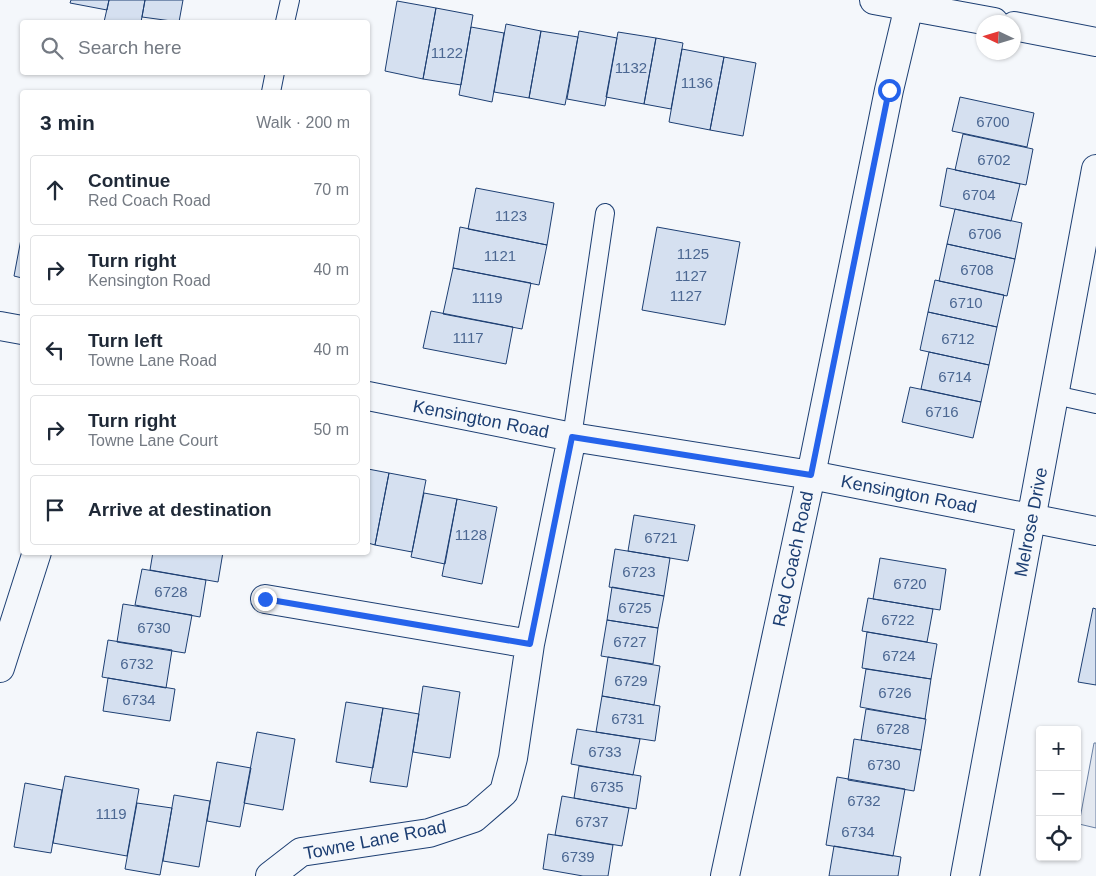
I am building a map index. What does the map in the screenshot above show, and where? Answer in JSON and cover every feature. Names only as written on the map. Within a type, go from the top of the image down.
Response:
[{"type":"street","points":[[874,0],[976,19]]},
{"type":"street","name":"Red Coach Road","points":[[725,876],[811,475],[889,90],[909,6]]},
{"type":"street","points":[[1021,27],[1096,42]]},
{"type":"street","name":"Melrose Drive","points":[[965,876],[1096,169]]},
{"type":"street","points":[[0,326],[20,330]]},
{"type":"street","name":"Kensington Road","points":[[370,396],[572,437],[811,475],[1096,531]]},
{"type":"street","name":"Towne Lane Road","points":[[270,876],[301,852],[429,833],[474,818],[504,792],[512,758],[530,644],[572,437]]},
{"type":"street","points":[[0,668],[36,555]]},
{"type":"street","points":[[265,599],[530,644]]},
{"type":"lane","points":[[285,20],[290,0]]},
{"type":"lane","points":[[272,90],[275,75]]},
{"type":"lane","points":[[572,437],[605,213]]},
{"type":"lane","points":[[1055,395],[1096,404]]},
{"type":"shaded area","points":[[1094,743],[1096,743],[1096,828],[1081,824],[1081,813]]},
{"type":"building","points":[[71,0],[109,0],[107,10],[70,3]]},
{"type":"building","points":[[109,0],[145,0],[141,20],[104,20]]},
{"type":"building","points":[[145,0],[183,0],[179,20],[142,17]]},
{"type":"building","points":[[397,1],[436,8],[423,79],[385,71]]},
{"type":"building","points":[[436,8],[473,15],[461,85],[423,79]]},
{"type":"building","points":[[506,24],[541,31],[529,98],[494,92]]},
{"type":"building","points":[[471,27],[504,33],[492,102],[459,95]]},
{"type":"building","points":[[541,31],[578,37],[565,105],[529,98]]},
{"type":"building","points":[[579,31],[617,38],[605,106],[567,99]]},
{"type":"building","points":[[618,32],[656,38],[644,104],[606,97]]},
{"type":"building","points":[[656,38],[683,43],[671,109],[644,104]]},
{"type":"building","points":[[682,49],[724,57],[710,130],[669,122]]},
{"type":"building","points":[[724,57],[756,63],[743,136],[710,130]]},
{"type":"building","points":[[960,97],[1034,113],[1027,147],[952,131]]},
{"type":"building","points":[[963,134],[1033,149],[1026,185],[955,170]]},
{"type":"building","points":[[947,168],[1020,184],[1011,221],[940,206]]},
{"type":"building","points":[[476,188],[554,203],[547,245],[468,229]]},
{"type":"building","points":[[955,209],[1022,223],[1015,259],[947,244]]},
{"type":"building","points":[[460,227],[547,245],[539,285],[453,268]]},
{"type":"building","points":[[657,227],[740,242],[725,325],[642,310]]},
{"type":"building","points":[[20,244],[20,278],[14,276]]},
{"type":"building","points":[[947,244],[1015,259],[1007,296],[939,281]]},
{"type":"building","points":[[453,268],[531,283],[522,329],[443,314]]},
{"type":"building","points":[[935,280],[1004,295],[997,327],[928,312]]},
{"type":"building","points":[[431,311],[513,327],[506,364],[423,348]]},
{"type":"building","points":[[928,312],[997,327],[989,365],[920,350]]},
{"type":"building","points":[[929,352],[989,365],[981,402],[921,389]]},
{"type":"building","points":[[910,387],[981,402],[973,438],[902,422]]},
{"type":"building","points":[[370,469],[389,473],[375,545],[370,544]]},
{"type":"building","points":[[389,473],[426,480],[412,552],[375,545]]},
{"type":"building","points":[[424,493],[457,499],[445,564],[411,557]]},
{"type":"building","points":[[457,499],[497,507],[482,584],[442,576]]},
{"type":"building","points":[[634,515],[695,525],[688,561],[628,551]]},
{"type":"building","points":[[615,549],[670,558],[664,596],[609,587]]},
{"type":"building","points":[[152,555],[222,555],[218,582],[150,570]]},
{"type":"building","points":[[880,558],[946,569],[940,610],[873,599]]},
{"type":"building","points":[[142,569],[206,580],[200,617],[135,605]]},
{"type":"building","points":[[612,587],[664,596],[658,628],[607,620]]},
{"type":"building","points":[[868,598],[933,609],[927,642],[862,631]]},
{"type":"building","points":[[123,604],[192,615],[185,653],[117,642]]},
{"type":"building","points":[[1093,608],[1096,609],[1096,685],[1078,682]]},
{"type":"building","points":[[607,620],[658,628],[653,664],[601,656]]},
{"type":"building","points":[[867,632],[937,644],[931,679],[862,668]]},
{"type":"building","points":[[108,640],[172,650],[166,688],[102,677]]},
{"type":"building","points":[[608,657],[660,666],[654,705],[602,696]]},
{"type":"building","points":[[866,669],[931,679],[925,719],[860,707]]},
{"type":"building","points":[[108,678],[175,689],[170,721],[103,711]]},
{"type":"building","points":[[423,686],[460,692],[450,758],[413,752]]},
{"type":"building","points":[[602,696],[660,706],[655,741],[596,732]]},
{"type":"building","points":[[346,702],[383,708],[373,768],[336,762]]},
{"type":"building","points":[[383,708],[419,714],[407,787],[370,782]]},
{"type":"building","points":[[866,709],[926,719],[921,750],[861,740]]},
{"type":"building","points":[[577,729],[640,739],[633,775],[571,764]]},
{"type":"building","points":[[257,732],[295,739],[283,810],[244,803]]},
{"type":"building","points":[[854,739],[921,750],[914,791],[848,780]]},
{"type":"building","points":[[217,762],[251,768],[240,827],[207,821]]},
{"type":"building","points":[[579,766],[641,776],[636,809],[574,798]]},
{"type":"building","points":[[65,776],[139,789],[127,856],[53,843]]},
{"type":"building","points":[[837,777],[905,789],[893,856],[826,845]]},
{"type":"building","points":[[25,783],[62,790],[51,853],[14,847]]},
{"type":"building","points":[[174,795],[210,801],[199,867],[163,861]]},
{"type":"building","points":[[562,796],[629,808],[622,846],[555,835]]},
{"type":"building","points":[[137,803],[172,808],[160,875],[125,869]]},
{"type":"building","points":[[548,834],[613,845],[608,876],[583,876],[543,869]]},
{"type":"building","points":[[834,846],[901,857],[898,876],[829,876]]},
{"type":"route","points":[[265,599],[530,644],[572,437],[811,475],[889,90]]}]
